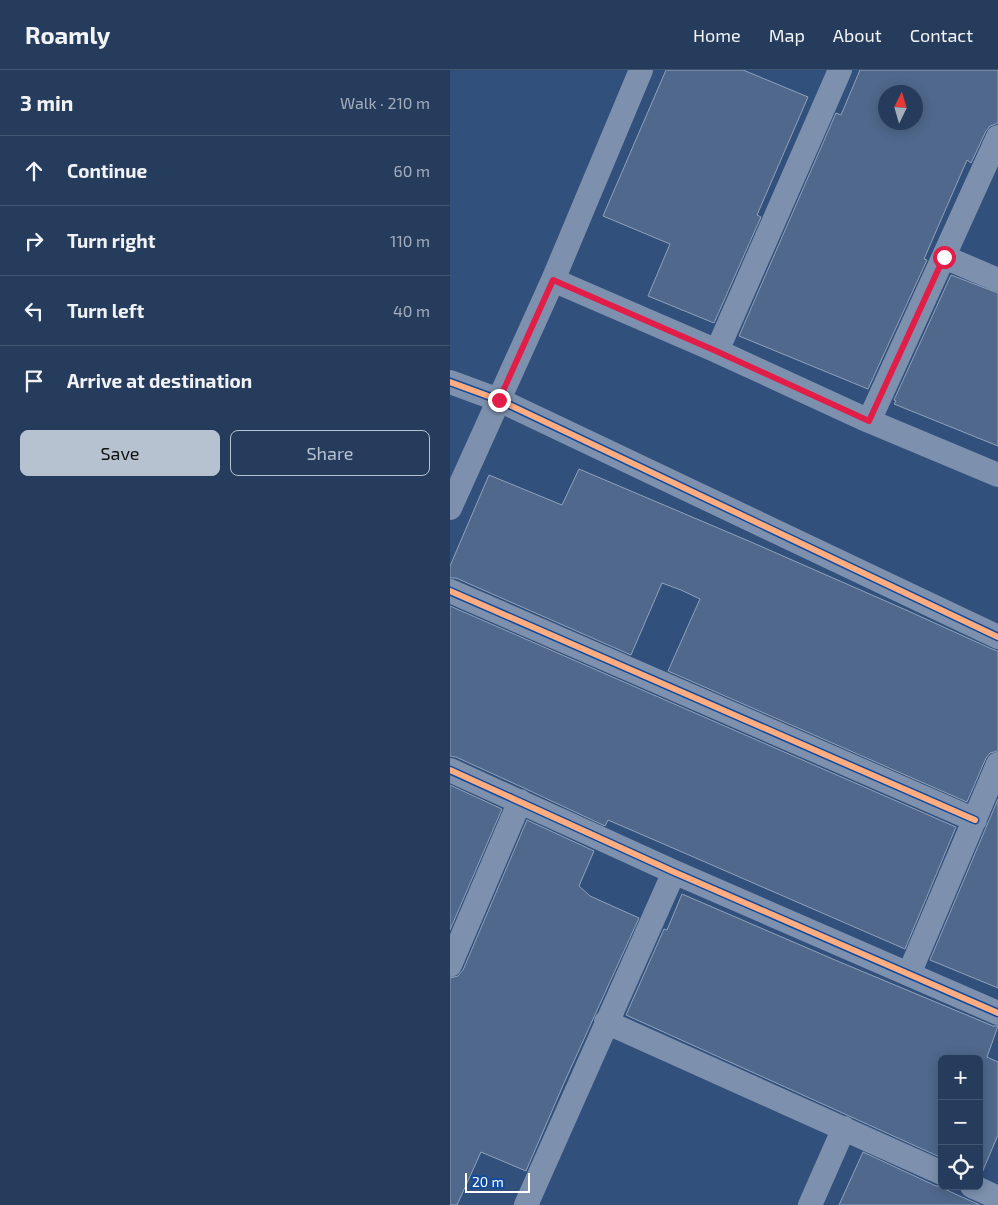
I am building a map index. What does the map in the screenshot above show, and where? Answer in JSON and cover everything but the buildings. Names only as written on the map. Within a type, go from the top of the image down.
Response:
[{"type":"street","points":[[450,508],[553,280],[640,70]]},
{"type":"street","points":[[716,351],[840,70]]},
{"type":"street","points":[[869,421],[998,137]]},
{"type":"street","points":[[944,257],[998,280]]},
{"type":"street","points":[[553,280],[716,351],[869,421],[998,475]]},
{"type":"street","points":[[450,382],[499,400],[998,637]]},
{"type":"street","points":[[450,591],[975,820]]},
{"type":"street","points":[[909,974],[998,764]]},
{"type":"street","points":[[450,770],[674,872],[998,1013]]},
{"type":"street","points":[[450,965],[520,801]]},
{"type":"street","points":[[526,1205],[674,872]]},
{"type":"street","points":[[606,1022],[938,1171]]},
{"type":"street","points":[[810,1205],[844,1128]]},
{"type":"street","points":[[981,1190],[998,1198],[995,1205]]},
{"type":"cycle path","points":[[450,382],[499,400],[998,637]]},
{"type":"cycle path","points":[[450,591],[975,820]]},
{"type":"cycle path","points":[[450,770],[674,872],[998,1013]]},
{"type":"route","points":[[499,400],[553,280],[716,351],[869,421],[944,257]]}]
